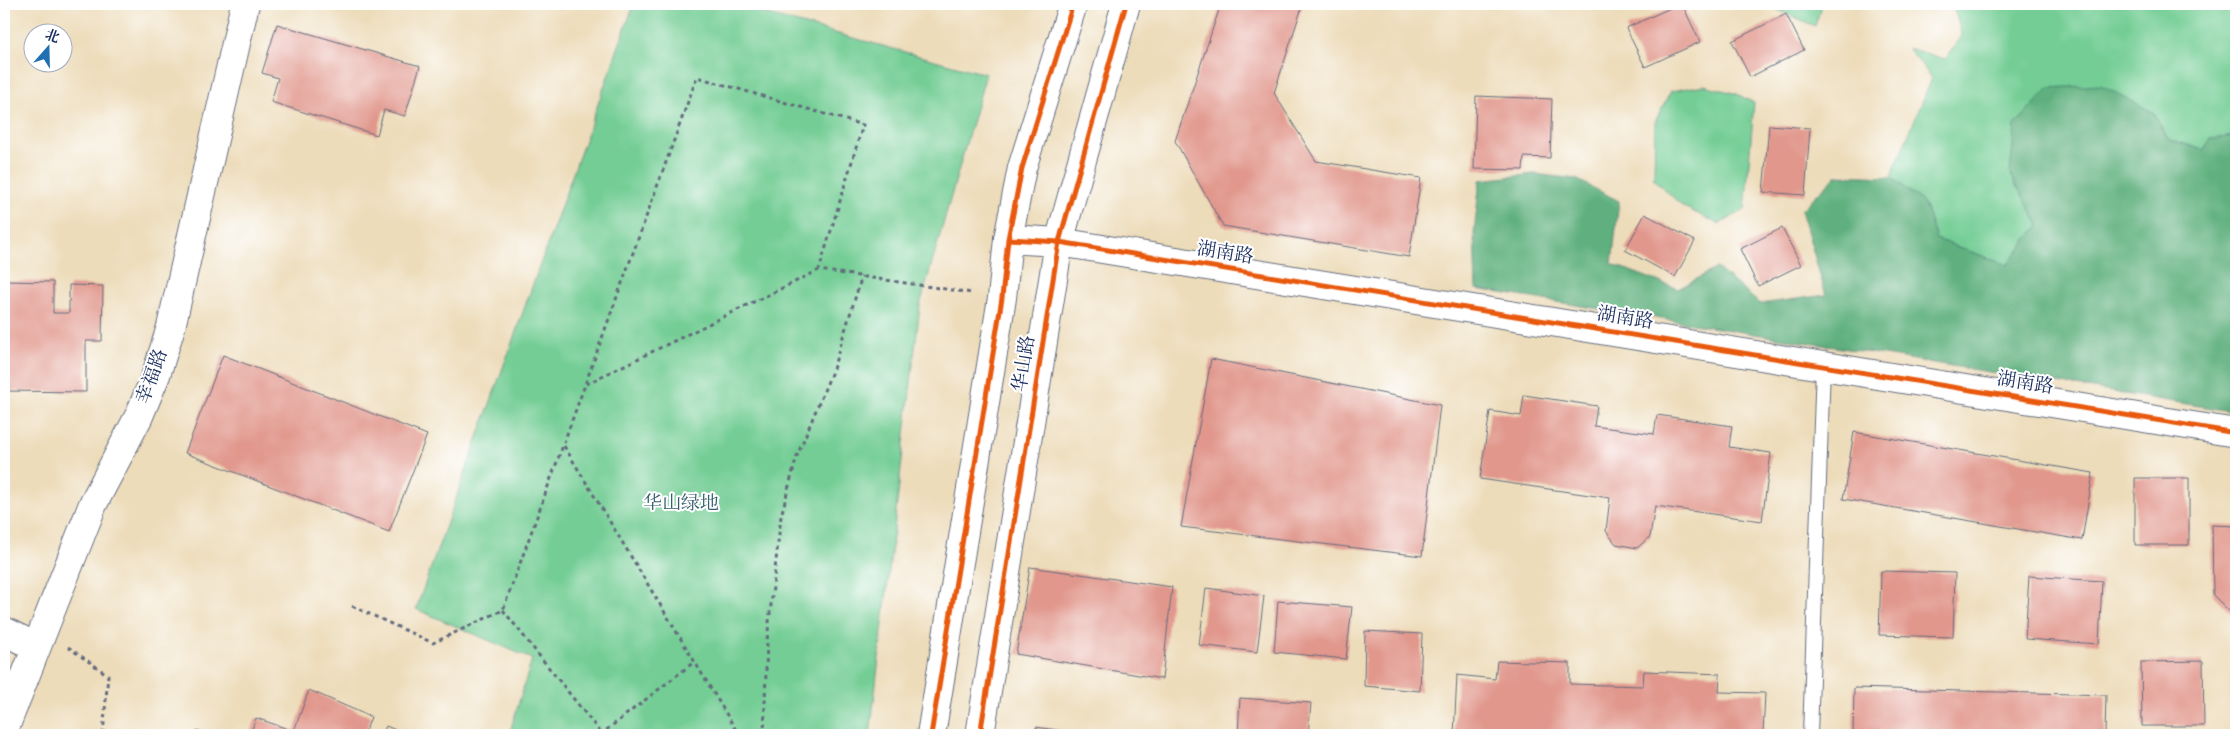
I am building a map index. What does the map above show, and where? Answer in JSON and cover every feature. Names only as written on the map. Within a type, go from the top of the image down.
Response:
[{"type":"street","name":"幸福路","points":[[4,730],[93,504],[139,416],[156,375],[171,327],[245,4]]},
{"type":"street","name":"华山路","points":[[930,735],[1002,298],[1008,239],[1022,168],[1072,4]]},
{"type":"street","name":"华山路","points":[[980,735],[1059,242],[1126,4]]},
{"type":"street","name":"湖南路","points":[[1008,239],[1059,242],[2236,433]]},
{"type":"street","points":[[4,631],[40,638]]},
{"type":"lane","points":[[1810,735],[1823,366]]},
{"type":"path","points":[[352,606],[434,643],[503,610],[697,77],[863,125],[819,270]]},
{"type":"path","points":[[586,384],[819,270],[1002,298]]},
{"type":"path","points":[[764,735],[767,640],[781,516],[797,456],[834,369],[862,276]]},
{"type":"path","points":[[563,446],[739,735]]},
{"type":"path","points":[[503,610],[600,734],[611,735]]},
{"type":"path","points":[[40,638],[108,675],[103,735]]},
{"type":"path","points":[[600,734],[694,662]]},
{"type":"green space","name":"华山绿地","points":[[634,4],[728,4],[986,74],[920,305],[870,735],[509,735],[532,659],[416,609]]},
{"type":"green space","points":[[1770,4],[1822,4],[1815,26],[1769,6]]},
{"type":"green space","points":[[1944,4],[2236,4],[2236,136],[2211,139],[2203,150],[2168,139],[2153,112],[2010,173],[2039,225],[2007,265],[1936,239],[1924,203],[1891,177],[1932,78],[1908,48],[1945,59],[1962,36],[1953,5]]},
{"type":"green space","points":[[1704,85],[1737,94],[1754,103],[1745,210],[1718,224],[1682,206],[1654,179],[1655,122],[1671,91]]},
{"type":"green space","points":[[2101,85],[2153,112],[2168,139],[2203,150],[2211,139],[2236,136],[2236,412],[1476,289],[1474,233],[1480,180],[1534,174],[1576,179],[1619,201],[1612,264],[1678,289],[1717,268],[1760,304],[1826,295],[1801,210],[1837,175],[1891,177],[1924,203],[1936,239],[2007,265],[2039,225],[2010,173],[2015,125],[2049,88]]},
{"type":"building","points":[[544,4],[563,4],[561,9]]},
{"type":"building","points":[[1221,4],[1303,4],[1274,93],[1316,161],[1421,178],[1409,257],[1223,226],[1175,141]]},
{"type":"building","points":[[1682,4],[1700,42],[1645,67],[1626,28]]},
{"type":"building","points":[[1786,14],[1804,50],[1750,77],[1732,41]]},
{"type":"building","points":[[277,24],[420,66],[405,116],[384,110],[377,135],[271,102],[278,78],[262,73]]},
{"type":"building","points":[[1476,96],[1552,99],[1550,158],[1524,157],[1523,170],[1474,169]]},
{"type":"building","points":[[1769,125],[1810,128],[1805,195],[1763,192]]},
{"type":"building","points":[[1645,214],[1695,241],[1675,277],[1625,250]]},
{"type":"building","points":[[1782,228],[1801,265],[1758,286],[1740,249]]},
{"type":"building","points":[[4,281],[53,282],[53,313],[69,313],[69,285],[103,286],[102,341],[86,341],[86,392],[4,391]]},
{"type":"building","points":[[223,355],[427,435],[389,532],[185,453]]},
{"type":"building","points":[[1211,359],[1440,405],[1422,556],[1181,527]]},
{"type":"building","points":[[1524,395],[1597,406],[1594,426],[1654,434],[1657,415],[1732,426],[1729,447],[1771,453],[1762,521],[1655,506],[1650,537],[1637,548],[1616,544],[1606,531],[1610,498],[1480,479],[1490,411],[1521,416]]},
{"type":"building","points":[[1854,432],[2093,473],[2082,540],[1843,499]]},
{"type":"building","points":[[2135,478],[2189,478],[2189,545],[2135,545]]},
{"type":"building","points":[[2212,525],[2236,526],[2236,618],[2213,595]]},
{"type":"building","points":[[1030,567],[1172,587],[1162,679],[1016,654]]},
{"type":"building","points":[[1881,571],[1955,573],[1953,637],[1879,635]]},
{"type":"building","points":[[2029,576],[2102,581],[2099,644],[2025,639]]},
{"type":"building","points":[[1206,588],[1264,596],[1257,652],[1199,645]]},
{"type":"building","points":[[1278,601],[1352,607],[1346,659],[1274,652]]},
{"type":"building","points":[[1365,631],[1422,634],[1420,691],[1364,686]]},
{"type":"building","points":[[1497,661],[1570,663],[1570,684],[1643,686],[1644,671],[1720,674],[1719,692],[1765,693],[1763,735],[1454,735],[1457,675],[1495,679]]},
{"type":"building","points":[[2203,661],[2204,726],[2142,726],[2141,662]]},
{"type":"building","points":[[1854,688],[2106,695],[2105,735],[1853,735]]},
{"type":"building","points":[[309,690],[371,717],[364,735],[250,735],[256,718],[294,731]]},
{"type":"building","points":[[1240,698],[1311,703],[1308,735],[1238,735]]},
{"type":"building","points":[[386,726],[408,735],[382,735]]},
{"type":"building","points":[[1036,727],[1083,734],[1083,735],[1035,735]]},
{"type":"building","points":[[197,730],[211,735],[195,735]]},
{"type":"cycle path","points":[[931,735],[1002,298],[1008,239],[1022,168],[1073,4]]},
{"type":"cycle path","points":[[980,735],[1059,242],[1126,4]]},
{"type":"cycle path","points":[[1008,239],[1059,242],[2236,433]]}]
